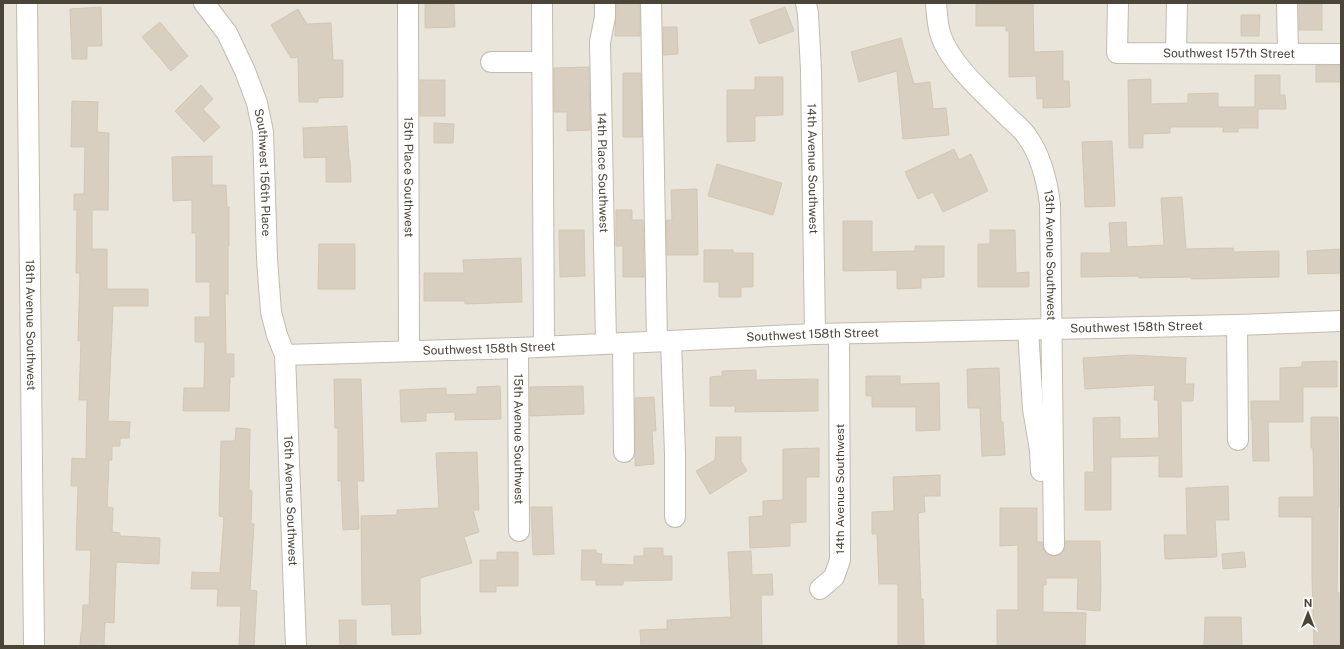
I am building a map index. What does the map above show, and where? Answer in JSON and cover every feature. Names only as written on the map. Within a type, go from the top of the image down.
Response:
[{"type":"street","name":"18th Avenue Southwest","points":[[27,3],[34,646]]},
{"type":"street","name":"Southwest 156th Place","points":[[204,3],[227,33],[245,71],[257,103],[263,132],[267,259],[271,312],[277,335],[285,355]]},
{"type":"street","name":"15th Place Southwest","points":[[408,3],[410,350]]},
{"type":"street","points":[[542,3],[544,346]]},
{"type":"street","name":"14th Place Southwest","points":[[605,3],[605,17],[600,42],[614,343],[624,452]]},
{"type":"street","points":[[651,3],[664,341],[675,454],[675,517]]},
{"type":"street","name":"14th Avenue Southwest","points":[[806,3],[811,70],[815,334]]},
{"type":"street","name":"13th Avenue Southwest","points":[[936,3],[937,20],[941,36],[949,52],[963,71],[1026,135],[1043,168],[1047,185],[1050,204],[1052,330],[1048,550],[1042,519],[1040,450],[1033,409],[1028,330]]},
{"type":"street","name":"Southwest 157th Street","points":[[1118,3],[1117,53],[1341,54]]},
{"type":"street","points":[[1176,54],[1177,3]]},
{"type":"street","points":[[1288,3],[1288,54]]},
{"type":"street","points":[[491,62],[542,62]]},
{"type":"street","name":"Southwest 158th Street","points":[[285,355],[410,350],[518,348],[815,334],[1237,326],[1341,321]]},
{"type":"street","points":[[1237,326],[1238,440]]},
{"type":"street","name":"14th Avenue Southwest","points":[[820,590],[834,577],[840,560],[839,334]]},
{"type":"street","name":"15th Avenue Southwest","points":[[518,348],[519,531]]},
{"type":"street","name":"16th Avenue Southwest","points":[[285,355],[296,646]]},
{"type":"shaded area","points":[[3,3],[1341,3],[1341,646],[3,646]]},
{"type":"building","points":[[425,3],[454,3],[455,27],[425,28]]},
{"type":"building","points":[[616,3],[640,3],[640,36],[615,36]]},
{"type":"building","points":[[976,3],[1033,3],[1034,52],[1063,51],[1063,81],[1069,81],[1070,107],[1043,108],[1043,98],[1037,99],[1036,76],[1009,77],[1009,31],[1006,31],[1006,26],[976,26]]},
{"type":"building","points":[[1299,3],[1322,3],[1322,30],[1299,30]]},
{"type":"building","points":[[101,7],[102,46],[87,46],[87,59],[72,59],[70,9]]},
{"type":"building","points":[[785,7],[794,31],[759,44],[750,20]]},
{"type":"building","points":[[298,9],[307,24],[331,23],[333,60],[343,60],[343,97],[318,98],[318,102],[299,102],[298,57],[291,58],[271,25]]},
{"type":"building","points":[[1241,15],[1260,15],[1259,36],[1241,36]]},
{"type":"building","points":[[160,22],[188,56],[171,71],[142,37]]},
{"type":"building","points":[[663,27],[677,27],[678,54],[663,55]]},
{"type":"building","points":[[901,38],[914,84],[930,82],[933,109],[946,108],[949,135],[903,139],[897,71],[859,82],[851,52]]},
{"type":"building","points":[[1316,65],[1341,65],[1341,82],[1316,82]]},
{"type":"building","points":[[589,67],[590,130],[567,131],[567,112],[554,112],[554,68]]},
{"type":"building","points":[[623,73],[641,73],[642,137],[623,137]]},
{"type":"building","points":[[1255,75],[1280,75],[1280,95],[1285,95],[1286,109],[1258,109],[1258,128],[1238,128],[1238,132],[1223,132],[1223,127],[1170,127],[1170,133],[1143,134],[1143,148],[1129,148],[1128,80],[1151,79],[1151,104],[1188,103],[1188,94],[1218,93],[1218,107],[1255,107]]},
{"type":"building","points":[[755,77],[783,77],[783,115],[755,116],[755,141],[727,142],[727,90],[755,90]]},
{"type":"building","points":[[420,80],[445,80],[445,116],[420,116]]},
{"type":"building","points":[[201,85],[213,99],[203,109],[220,127],[204,142],[175,111]]},
{"type":"building","points":[[72,101],[98,102],[97,132],[109,133],[108,210],[92,210],[92,249],[107,249],[107,289],[148,289],[148,306],[113,306],[108,421],[130,422],[129,438],[120,438],[120,446],[112,446],[112,460],[109,460],[107,507],[113,508],[112,532],[120,533],[120,536],[160,538],[159,564],[116,562],[114,623],[105,622],[104,646],[80,646],[83,605],[89,605],[91,550],[76,550],[78,486],[71,486],[72,458],[86,459],[87,400],[79,400],[81,341],[78,341],[80,273],[76,273],[77,210],[74,210],[74,194],[84,194],[85,147],[71,147]]},
{"type":"building","points":[[434,123],[454,124],[453,143],[434,143]]},
{"type":"building","points":[[347,126],[351,182],[326,182],[326,157],[304,158],[303,128]]},
{"type":"building","points":[[1112,141],[1115,206],[1085,207],[1082,142]]},
{"type":"building","points":[[954,149],[959,160],[971,154],[988,191],[943,212],[933,192],[918,199],[905,172]]},
{"type":"building","points":[[212,156],[212,185],[226,185],[227,207],[229,207],[228,294],[225,294],[226,354],[234,354],[234,377],[230,377],[229,411],[183,411],[184,388],[204,388],[205,342],[195,342],[195,317],[210,317],[210,282],[196,282],[196,233],[192,233],[192,200],[173,201],[172,157]]},
{"type":"building","points":[[717,164],[782,183],[773,215],[708,196]]},
{"type":"building","points":[[697,189],[698,255],[667,255],[666,220],[672,220],[671,190]]},
{"type":"building","points":[[1182,197],[1186,249],[1233,248],[1234,252],[1279,251],[1279,277],[1191,279],[1191,277],[1139,278],[1139,276],[1081,277],[1081,253],[1111,253],[1109,223],[1126,222],[1127,247],[1164,245],[1161,198]]},
{"type":"building","points":[[616,210],[632,210],[632,220],[643,220],[644,277],[623,277],[623,246],[616,246]]},
{"type":"building","points":[[843,221],[872,221],[872,252],[915,251],[915,246],[944,246],[944,277],[921,278],[921,288],[897,289],[897,270],[843,271]]},
{"type":"building","points":[[559,230],[584,230],[585,276],[560,277]]},
{"type":"building","points":[[990,230],[1015,230],[1016,273],[1029,272],[1029,287],[978,287],[978,244],[990,244]]},
{"type":"building","points":[[319,244],[355,244],[355,289],[318,289]]},
{"type":"building","points":[[1341,249],[1341,273],[1308,274],[1307,251]]},
{"type":"building","points":[[704,250],[733,250],[733,253],[753,253],[753,287],[741,287],[741,297],[719,297],[719,282],[704,282]]},
{"type":"building","points":[[521,258],[522,302],[465,304],[465,301],[424,301],[424,273],[464,273],[463,260]]},
{"type":"building","points":[[1131,355],[1186,358],[1185,384],[1194,384],[1193,401],[1181,401],[1182,477],[1159,477],[1159,456],[1111,457],[1111,510],[1085,510],[1085,472],[1094,472],[1093,418],[1120,417],[1120,439],[1159,438],[1158,400],[1154,400],[1155,385],[1085,389],[1083,358]]},
{"type":"building","points":[[1337,361],[1337,387],[1303,387],[1303,422],[1268,422],[1269,461],[1253,461],[1251,401],[1280,401],[1280,368],[1302,367],[1302,362]]},
{"type":"building","points":[[999,368],[1001,422],[1003,422],[1005,455],[982,456],[980,408],[968,408],[967,369]]},
{"type":"building","points":[[756,370],[756,380],[818,379],[818,411],[735,412],[735,406],[710,406],[710,377],[722,376],[722,371]]},
{"type":"building","points":[[866,376],[900,376],[900,384],[939,383],[940,430],[916,431],[916,407],[872,407],[872,396],[866,396]]},
{"type":"building","points":[[334,379],[361,379],[364,481],[357,481],[359,529],[343,530],[341,481],[338,481],[338,428],[335,428]]},
{"type":"building","points":[[500,386],[501,419],[455,420],[455,412],[426,413],[426,421],[401,422],[400,390],[446,388],[446,395],[477,394],[477,387]]},
{"type":"building","points":[[583,386],[584,414],[530,416],[530,387]]},
{"type":"building","points":[[654,397],[656,431],[652,431],[654,464],[635,466],[635,398]]},
{"type":"building","points":[[1311,417],[1338,417],[1339,507],[1337,593],[1341,593],[1341,646],[1314,646],[1312,517],[1279,517],[1279,497],[1314,497]]},
{"type":"building","points":[[236,428],[250,429],[249,490],[252,491],[251,524],[254,524],[250,590],[257,591],[254,646],[239,646],[241,606],[217,606],[218,589],[191,589],[192,572],[220,573],[224,517],[219,516],[221,441],[235,441]]},
{"type":"building","points":[[716,437],[741,437],[741,461],[747,471],[710,494],[696,471],[715,460]]},
{"type":"building","points":[[819,448],[819,477],[806,477],[806,522],[790,523],[790,546],[750,548],[749,517],[763,516],[763,501],[783,500],[783,449]]},
{"type":"building","points":[[477,452],[479,510],[473,510],[479,532],[464,537],[472,563],[420,578],[421,634],[392,635],[391,604],[362,605],[361,516],[397,515],[397,510],[439,508],[436,453]]},
{"type":"building","points":[[940,475],[940,496],[924,496],[925,512],[918,513],[924,646],[898,646],[898,584],[879,584],[877,534],[872,534],[872,512],[894,511],[893,477]]},
{"type":"building","points":[[1228,486],[1229,520],[1215,520],[1217,557],[1165,559],[1164,535],[1187,535],[1186,488]]},
{"type":"building","points":[[531,507],[552,507],[554,554],[533,555]]},
{"type":"building","points":[[1000,508],[1037,508],[1037,542],[1042,542],[1044,551],[1049,555],[1060,555],[1064,550],[1065,541],[1100,541],[1100,611],[1077,609],[1078,578],[1046,578],[1046,585],[1043,585],[1043,612],[1086,613],[1085,646],[997,646],[997,610],[1018,610],[1018,545],[1000,546]]},
{"type":"building","points":[[644,548],[663,548],[663,556],[672,556],[672,580],[623,581],[623,585],[596,585],[596,580],[581,580],[582,550],[596,550],[596,553],[602,554],[601,564],[634,565],[634,556],[644,556]]},
{"type":"building","points":[[751,551],[752,575],[772,574],[773,595],[761,595],[762,646],[641,646],[640,630],[667,629],[667,620],[731,617],[728,552]]},
{"type":"building","points":[[497,552],[518,552],[518,586],[496,586],[496,592],[480,592],[480,560],[497,560]]},
{"type":"building","points":[[1244,552],[1246,567],[1223,569],[1222,554]]},
{"type":"building","points":[[1205,617],[1241,617],[1242,646],[1204,646]]},
{"type":"building","points":[[339,620],[356,620],[356,646],[340,646]]}]
